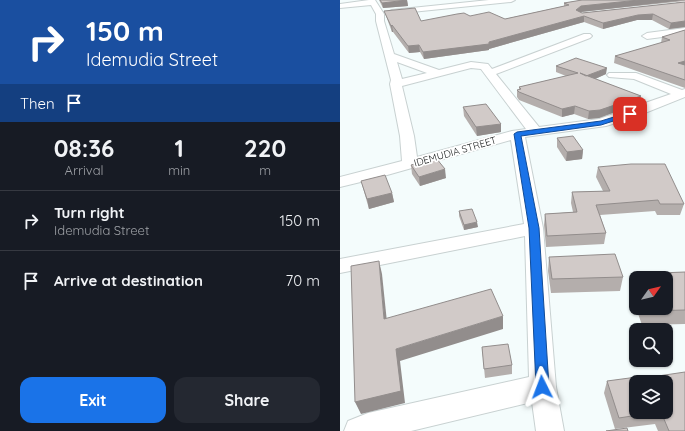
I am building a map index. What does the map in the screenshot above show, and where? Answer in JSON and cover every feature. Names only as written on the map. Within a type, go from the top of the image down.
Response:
[{"type":"street","points":[[412,0],[415,9]]},
{"type":"street","points":[[379,13],[510,0]]},
{"type":"street","points":[[678,0],[685,4]]},
{"type":"street","points":[[340,6],[373,2],[379,13],[384,37],[391,56],[397,80],[396,84],[407,136],[410,164]]},
{"type":"street","points":[[671,5],[685,4]]},
{"type":"street","points":[[647,36],[685,31]]},
{"type":"street","points":[[490,73],[587,36]]},
{"type":"street","points":[[391,56],[438,73]]},
{"type":"street","points":[[396,84],[475,65],[484,66],[535,131]]},
{"type":"street","points":[[613,76],[636,76],[682,96]]},
{"type":"street","name":"IDEMUDIA STREET","points":[[340,182],[367,176],[517,134],[601,123],[682,96]]},
{"type":"street","points":[[517,134],[534,228],[542,387],[550,431]]},
{"type":"street","points":[[340,266],[534,228]]},
{"type":"street","points":[[358,431],[368,427],[542,387]]},
{"type":"building","points":[[380,0],[407,0],[382,3]]},
{"type":"building","points":[[582,0],[639,0],[581,6],[576,10],[582,13],[685,2],[685,21],[671,23],[653,14],[638,15],[603,23],[584,16],[489,42],[489,44],[423,52],[419,45],[408,46],[392,25],[391,26],[384,11],[415,8],[421,21],[464,13],[470,16],[489,12],[505,19],[569,5],[564,3]]},
{"type":"building","points":[[685,30],[685,61],[678,63],[685,65],[685,80],[615,56],[670,40],[662,37]]},
{"type":"building","points":[[576,58],[607,68],[587,76],[641,96],[600,110],[589,111],[575,106],[562,109],[517,90],[521,89],[519,87],[578,73],[556,66]]},
{"type":"building","points":[[486,104],[501,124],[476,127],[463,107]]},
{"type":"building","points":[[573,136],[583,150],[567,152],[557,138]]},
{"type":"building","points":[[436,158],[445,169],[419,177],[411,165]]},
{"type":"building","points":[[631,164],[665,164],[684,204],[660,204],[658,200],[596,205],[606,233],[547,236],[545,214],[577,212],[572,192],[610,191],[598,167]]},
{"type":"building","points":[[385,175],[392,193],[367,199],[361,181]]},
{"type":"building","points":[[472,209],[477,222],[464,225],[459,211]]},
{"type":"building","points":[[615,254],[623,277],[552,279],[549,257]]},
{"type":"building","points":[[379,261],[384,319],[491,289],[503,316],[396,349],[401,391],[355,402],[351,266]]},
{"type":"building","points":[[673,272],[685,272],[685,310],[673,310]]},
{"type":"building","points":[[508,344],[512,365],[484,369],[482,347]]},
{"type":"building","points":[[685,372],[685,431],[669,431],[664,419],[673,419],[673,375],[665,375]]},
{"type":"building","points":[[629,378],[629,416],[619,418],[607,381]]},
{"type":"building","points":[[627,428],[628,431],[606,431]]},
{"type":"route","points":[[542,387],[534,228],[517,134],[601,123],[630,114]]}]
